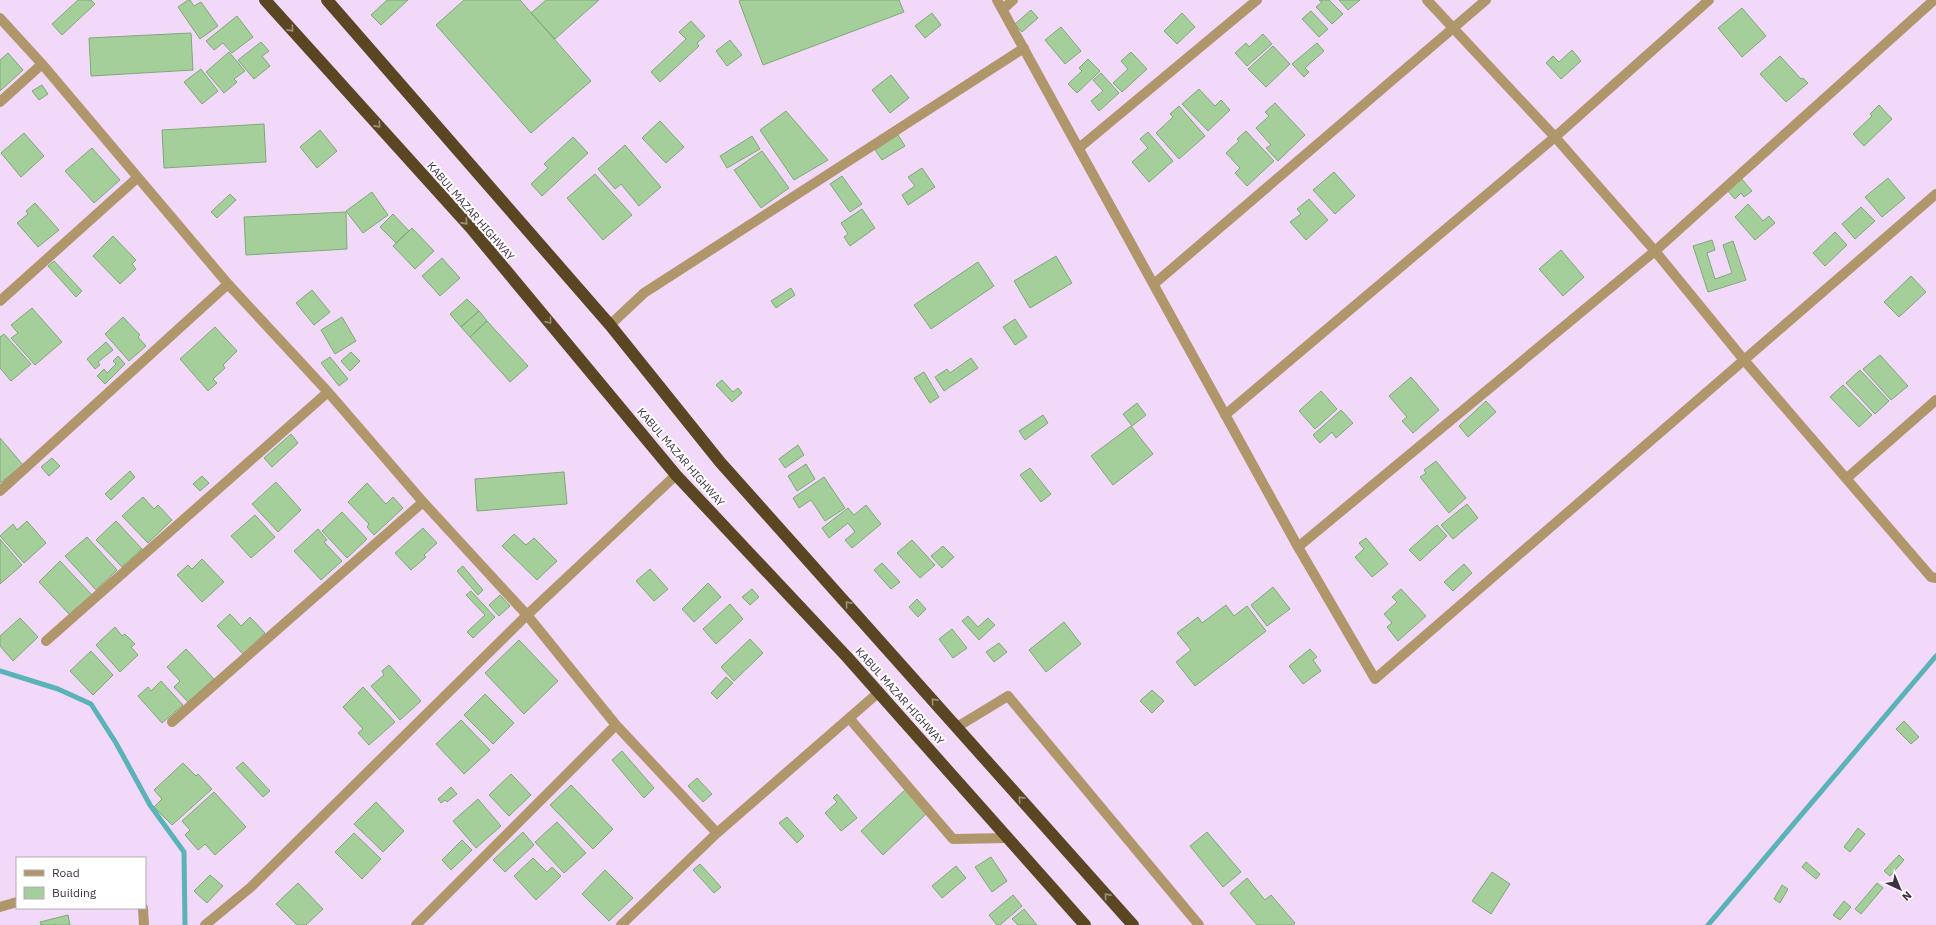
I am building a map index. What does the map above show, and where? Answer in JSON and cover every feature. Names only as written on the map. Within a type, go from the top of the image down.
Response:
[{"type":"highway","name":"KABUL MAZAR HIGHWAY","points":[[265,0],[470,227],[676,475],[879,692],[1085,925]]},
{"type":"highway","name":"KABUL MAZAR HIGHWAY","points":[[327,0],[610,325],[720,462],[1133,925]]},
{"type":"street","points":[[1013,0],[1000,4],[1298,547],[1375,679],[1936,194]]},
{"type":"street","points":[[1079,148],[1257,0]]},
{"type":"street","points":[[1427,0],[1555,137],[1655,251],[1744,360],[1932,577],[1936,578]]},
{"type":"street","points":[[1154,284],[1486,0]]},
{"type":"street","points":[[1225,415],[1555,137],[1709,0]]},
{"type":"street","points":[[1298,547],[1655,251],[1934,0]]},
{"type":"street","points":[[0,18],[42,64],[228,284],[328,392],[423,502],[527,615],[616,726],[718,833]]},
{"type":"street","points":[[610,325],[644,293],[1024,48]]},
{"type":"street","points":[[0,102],[42,64]]},
{"type":"street","points":[[0,301],[137,178]]},
{"type":"street","points":[[0,491],[228,284]]},
{"type":"street","points":[[46,641],[328,392]]},
{"type":"street","points":[[1847,478],[1936,400]]},
{"type":"street","points":[[205,925],[250,887],[527,615],[676,475]]},
{"type":"street","points":[[172,722],[423,502]]},
{"type":"street","points":[[621,925],[718,833],[879,692]]},
{"type":"street","points":[[957,727],[1008,696],[1199,925]]},
{"type":"street","points":[[849,718],[952,839],[1008,838]]},
{"type":"street","points":[[416,925],[616,726]]},
{"type":"street","points":[[0,907],[16,902]]},
{"type":"street","points":[[143,909],[144,925]]},
{"type":"building","points":[[78,0],[91,0],[95,4],[62,35],[52,24]]},
{"type":"building","points":[[190,0],[194,6],[201,2],[218,26],[200,39],[178,7]]},
{"type":"building","points":[[387,0],[408,0],[381,25],[371,15]]},
{"type":"building","points":[[464,0],[520,0],[591,81],[531,133],[436,25]]},
{"type":"building","points":[[546,0],[599,0],[555,39],[531,13]]},
{"type":"building","points":[[899,0],[904,12],[763,65],[739,1]]},
{"type":"building","points":[[1319,0],[1329,0],[1343,14],[1332,24],[1316,7],[1322,2]]},
{"type":"building","points":[[1339,0],[1360,0],[1348,10]]},
{"type":"building","points":[[1742,8],[1766,36],[1742,57],[1718,28]]},
{"type":"building","points":[[1031,10],[1038,18],[1022,32],[1015,24]]},
{"type":"building","points":[[1311,11],[1328,29],[1319,37],[1302,19]]},
{"type":"building","points":[[932,13],[941,25],[925,38],[915,26]]},
{"type":"building","points":[[1182,13],[1195,27],[1177,44],[1164,31]]},
{"type":"building","points":[[237,16],[253,37],[232,53],[223,43],[214,50],[206,41]]},
{"type":"building","points":[[691,21],[705,36],[697,43],[699,46],[660,82],[651,72],[686,39],[679,32]]},
{"type":"building","points":[[1061,27],[1081,51],[1065,64],[1045,40]]},
{"type":"building","points":[[191,33],[193,70],[91,76],[89,38]]},
{"type":"building","points":[[1263,34],[1272,44],[1247,66],[1235,53],[1246,43],[1249,47]]},
{"type":"building","points":[[730,40],[742,55],[727,66],[716,51]]},
{"type":"building","points":[[261,42],[269,51],[262,56],[270,66],[254,79],[238,60]]},
{"type":"building","points":[[1317,43],[1324,51],[1305,68],[1309,72],[1304,77],[1292,64]]},
{"type":"building","points":[[1273,46],[1290,64],[1266,87],[1248,69]]},
{"type":"building","points":[[1572,50],[1581,61],[1561,79],[1546,63],[1553,56],[1559,62]]},
{"type":"building","points":[[229,52],[245,71],[234,79],[237,82],[224,93],[206,72]]},
{"type":"building","points":[[1131,52],[1147,69],[1122,92],[1113,83],[1128,69],[1121,61]]},
{"type":"building","points":[[8,53],[23,70],[0,91],[0,60]]},
{"type":"building","points":[[1780,56],[1801,79],[1803,78],[1808,83],[1786,102],[1760,74]]},
{"type":"building","points":[[1088,59],[1100,71],[1077,93],[1068,84],[1082,71],[1079,68]]},
{"type":"building","points":[[201,69],[218,91],[202,104],[184,82]]},
{"type":"building","points":[[1101,73],[1119,93],[1099,111],[1091,101],[1103,91],[1093,80]]},
{"type":"building","points":[[891,75],[909,98],[890,113],[872,90]]},
{"type":"building","points":[[42,85],[48,94],[39,100],[32,91]]},
{"type":"building","points":[[1199,89],[1215,106],[1221,100],[1230,110],[1208,131],[1182,104]]},
{"type":"building","points":[[1275,103],[1305,135],[1278,161],[1266,148],[1271,145],[1256,128],[1269,116],[1265,112]]},
{"type":"building","points":[[1879,105],[1892,119],[1864,146],[1853,134],[1872,116],[1870,114]]},
{"type":"building","points":[[1179,106],[1205,136],[1179,159],[1156,133],[1173,117],[1170,114]]},
{"type":"building","points":[[786,111],[828,160],[794,180],[760,130]]},
{"type":"building","points":[[660,121],[684,147],[666,163],[642,138]]},
{"type":"building","points":[[264,124],[266,162],[164,168],[162,130]]},
{"type":"building","points":[[320,130],[337,151],[317,168],[300,147]]},
{"type":"building","points":[[1246,131],[1274,161],[1247,186],[1235,173],[1240,168],[1226,153],[1239,141],[1237,139]]},
{"type":"building","points":[[1148,132],[1173,161],[1149,182],[1132,162],[1148,148],[1140,139]]},
{"type":"building","points":[[24,133],[44,156],[21,177],[1,153]]},
{"type":"building","points":[[898,135],[905,146],[882,160],[875,150]]},
{"type":"building","points":[[752,136],[760,149],[727,168],[720,156]]},
{"type":"building","points":[[573,137],[588,153],[542,196],[531,184],[548,168],[544,164]]},
{"type":"building","points":[[625,145],[661,187],[639,206],[621,184],[615,189],[598,169]]},
{"type":"building","points":[[92,148],[120,180],[94,203],[65,171]]},
{"type":"building","points":[[762,151],[789,188],[761,208],[734,170]]},
{"type":"building","points":[[922,168],[935,187],[908,205],[902,195],[915,186],[908,177]]},
{"type":"building","points":[[1334,172],[1355,196],[1335,214],[1313,190]]},
{"type":"building","points":[[595,174],[632,215],[603,240],[567,198]]},
{"type":"building","points":[[842,176],[862,204],[850,212],[830,184]]},
{"type":"building","points":[[1740,177],[1752,191],[1744,197],[1741,193],[1735,199],[1726,189]]},
{"type":"building","points":[[1888,178],[1905,198],[1882,217],[1865,197]]},
{"type":"building","points":[[372,192],[388,215],[363,233],[346,211]]},
{"type":"building","points":[[230,194],[236,200],[217,218],[211,212]]},
{"type":"building","points":[[1309,199],[1328,220],[1306,240],[1290,222],[1301,214],[1297,209]]},
{"type":"building","points":[[35,203],[59,230],[38,247],[17,223],[28,214],[26,211]]},
{"type":"building","points":[[1748,204],[1763,221],[1769,216],[1775,223],[1755,240],[1735,217]]},
{"type":"building","points":[[1861,207],[1875,221],[1855,239],[1842,224]]},
{"type":"building","points":[[862,209],[875,228],[850,246],[844,237],[848,234],[841,223]]},
{"type":"building","points":[[346,212],[347,249],[246,255],[244,217]]},
{"type":"building","points":[[393,214],[409,231],[396,243],[380,227]]},
{"type":"building","points":[[412,228],[434,251],[415,269],[393,246]]},
{"type":"building","points":[[1835,232],[1847,245],[1825,266],[1813,253]]},
{"type":"building","points":[[113,236],[136,260],[132,264],[136,269],[120,284],[93,256]]},
{"type":"building","points":[[1712,240],[1715,250],[1707,253],[1715,279],[1732,273],[1723,245],[1733,241],[1746,280],[1708,292],[1693,246]]},
{"type":"building","points":[[1561,250],[1584,277],[1563,296],[1539,269]]},
{"type":"building","points":[[1056,256],[1072,283],[1030,308],[1014,281]]},
{"type":"building","points":[[442,258],[460,278],[440,296],[422,276]]},
{"type":"building","points":[[54,261],[82,291],[76,297],[48,266]]},
{"type":"building","points":[[978,262],[994,286],[931,329],[914,305]]},
{"type":"building","points":[[1911,276],[1926,292],[1899,317],[1884,302]]},
{"type":"building","points":[[791,288],[795,295],[776,308],[771,301]]},
{"type":"building","points":[[312,290],[330,312],[314,325],[296,303]]},
{"type":"building","points":[[467,299],[479,311],[461,327],[450,314]]},
{"type":"building","points":[[32,308],[62,342],[35,365],[11,338],[18,333],[11,325]]},
{"type":"building","points":[[479,311],[487,321],[470,337],[461,327]]},
{"type":"building","points":[[123,317],[140,335],[138,337],[146,346],[129,361],[105,334]]},
{"type":"building","points":[[342,317],[356,341],[335,354],[321,330]]},
{"type":"building","points":[[1015,319],[1027,337],[1015,345],[1003,327]]},
{"type":"building","points":[[487,321],[528,366],[510,382],[470,337]]},
{"type":"building","points":[[215,327],[237,351],[223,365],[225,368],[213,379],[217,383],[208,391],[180,359]]},
{"type":"building","points":[[4,334],[31,364],[11,381],[0,368],[0,337]]},
{"type":"building","points":[[106,342],[113,350],[98,362],[100,365],[95,369],[87,359]]},
{"type":"building","points":[[351,352],[360,361],[350,371],[341,361]]},
{"type":"building","points":[[1880,355],[1908,386],[1891,400],[1863,369]]},
{"type":"building","points":[[118,356],[125,364],[105,384],[97,376],[104,369],[107,373],[116,364],[113,361]]},
{"type":"building","points":[[330,357],[348,379],[339,386],[321,363]]},
{"type":"building","points":[[971,358],[978,368],[944,391],[935,377],[947,369],[950,373]]},
{"type":"building","points":[[1860,370],[1889,401],[1875,414],[1846,383]]},
{"type":"building","points":[[924,372],[939,397],[930,403],[914,378]]},
{"type":"building","points":[[1411,377],[1439,410],[1413,433],[1402,421],[1407,417],[1389,396]]},
{"type":"building","points":[[722,380],[733,392],[738,388],[742,393],[732,402],[716,385]]},
{"type":"building","points":[[1843,385],[1872,415],[1859,427],[1830,397]]},
{"type":"building","points":[[1321,391],[1337,409],[1315,429],[1299,411]]},
{"type":"building","points":[[1486,401],[1496,412],[1468,437],[1459,426]]},
{"type":"building","points":[[1137,403],[1146,415],[1132,426],[1123,414]]},
{"type":"building","points":[[1341,410],[1353,423],[1336,438],[1332,432],[1320,443],[1313,435]]},
{"type":"building","points":[[1043,415],[1048,423],[1025,440],[1019,431]]},
{"type":"building","points":[[1131,426],[1153,454],[1113,485],[1091,456]]},
{"type":"building","points":[[291,434],[298,443],[272,467],[264,458]]},
{"type":"building","points":[[0,438],[23,465],[0,483]]},
{"type":"building","points":[[798,445],[804,455],[785,468],[779,459]]},
{"type":"building","points":[[52,458],[60,466],[49,476],[41,467]]},
{"type":"building","points":[[1436,461],[1466,498],[1449,513],[1420,477],[1426,473],[1424,470]]},
{"type":"building","points":[[806,464],[815,479],[797,491],[788,476]]},
{"type":"building","points":[[1030,468],[1051,494],[1041,502],[1020,475]]},
{"type":"building","points":[[130,471],[135,477],[111,500],[105,494]]},
{"type":"building","points":[[564,472],[567,504],[477,511],[475,479]]},
{"type":"building","points":[[202,476],[209,483],[200,491],[193,484]]},
{"type":"building","points":[[824,477],[845,508],[825,521],[811,500],[799,508],[793,498]]},
{"type":"building","points":[[276,482],[301,510],[278,532],[252,504]]},
{"type":"building","points":[[367,483],[386,504],[393,497],[403,508],[374,535],[367,527],[369,524],[348,502]]},
{"type":"building","points":[[143,497],[154,509],[158,505],[172,520],[148,543],[122,516]]},
{"type":"building","points":[[1467,504],[1478,518],[1453,539],[1441,525]]},
{"type":"building","points":[[866,505],[881,524],[852,548],[845,540],[855,532],[848,523],[829,538],[822,528],[848,508],[854,515]]},
{"type":"building","points":[[342,512],[367,539],[347,558],[322,531]]},
{"type":"building","points":[[255,515],[275,537],[251,558],[231,536]]},
{"type":"building","points":[[27,521],[46,543],[24,563],[0,536],[13,524],[17,530]]},
{"type":"building","points":[[116,521],[142,549],[122,567],[96,540]]},
{"type":"building","points":[[1437,525],[1447,536],[1420,561],[1409,550]]},
{"type":"building","points":[[423,528],[437,543],[424,555],[426,557],[411,570],[395,553]]},
{"type":"building","points":[[318,529],[327,540],[324,542],[342,561],[321,580],[294,551]]},
{"type":"building","points":[[514,534],[526,545],[534,538],[557,561],[537,580],[502,546]]},
{"type":"building","points":[[87,537],[117,570],[96,590],[65,556]]},
{"type":"building","points":[[1366,538],[1388,564],[1372,577],[1355,557],[1364,549],[1359,543]]},
{"type":"building","points":[[0,539],[22,565],[0,584]]},
{"type":"building","points":[[912,540],[935,565],[920,578],[897,553]]},
{"type":"building","points":[[943,546],[954,557],[942,568],[931,556]]},
{"type":"building","points":[[202,559],[224,582],[202,602],[177,575],[188,565],[192,569]]},
{"type":"building","points":[[60,561],[92,595],[70,615],[39,582]]},
{"type":"building","points":[[882,563],[900,582],[891,589],[874,570]]},
{"type":"building","points":[[1464,564],[1472,573],[1453,591],[1444,582]]},
{"type":"building","points":[[463,566],[483,590],[478,595],[457,571]]},
{"type":"building","points":[[650,569],[668,589],[654,601],[636,581]]},
{"type":"building","points":[[708,583],[721,597],[694,622],[682,609]]},
{"type":"building","points":[[1273,587],[1290,609],[1267,626],[1251,605]]},
{"type":"building","points":[[752,589],[759,597],[750,605],[742,597]]},
{"type":"building","points":[[1401,589],[1426,616],[1398,641],[1387,627],[1392,623],[1384,614],[1397,602],[1392,597]]},
{"type":"building","points":[[471,591],[495,617],[473,638],[467,632],[485,615],[466,595]]},
{"type":"building","points":[[500,595],[510,606],[499,616],[489,605]]},
{"type":"building","points":[[917,599],[926,609],[918,617],[909,607]]},
{"type":"building","points":[[730,604],[743,619],[716,644],[703,629]]},
{"type":"building","points":[[1226,605],[1234,616],[1247,606],[1266,631],[1195,686],[1176,662],[1191,650],[1177,633],[1198,617],[1202,623]]},
{"type":"building","points":[[230,614],[241,626],[250,617],[265,633],[243,654],[217,626]]},
{"type":"building","points":[[968,616],[978,627],[988,618],[995,625],[979,640],[962,621]]},
{"type":"building","points":[[20,618],[38,637],[13,661],[0,646],[0,636]]},
{"type":"building","points":[[1064,622],[1081,644],[1046,672],[1029,650]]},
{"type":"building","points":[[115,627],[122,636],[125,634],[135,644],[131,647],[138,655],[120,672],[96,645]]},
{"type":"building","points":[[952,629],[967,648],[953,658],[939,639]]},
{"type":"building","points":[[750,639],[763,653],[734,681],[721,667]]},
{"type":"building","points":[[519,640],[558,681],[524,714],[485,673]]},
{"type":"building","points":[[999,643],[1007,652],[994,662],[986,652]]},
{"type":"building","points":[[186,649],[214,679],[188,702],[174,687],[180,681],[167,667]]},
{"type":"building","points":[[1310,649],[1317,657],[1313,660],[1321,671],[1303,684],[1289,666]]},
{"type":"building","points":[[91,651],[113,675],[93,695],[70,671]]},
{"type":"building","points":[[389,665],[421,701],[400,720],[371,686],[384,675],[382,671]]},
{"type":"building","points":[[726,677],[733,683],[717,699],[711,693]]},
{"type":"building","points":[[161,681],[183,705],[162,723],[138,696],[148,687],[151,691]]},
{"type":"building","points":[[363,687],[395,722],[369,745],[358,733],[363,729],[343,707]]},
{"type":"building","points":[[1152,690],[1164,701],[1152,713],[1140,701]]},
{"type":"building","points":[[485,694],[514,723],[493,744],[464,715]]},
{"type":"building","points":[[461,720],[490,750],[464,774],[436,744]]},
{"type":"building","points":[[1904,721],[1919,737],[1911,744],[1896,729]]},
{"type":"building","points":[[622,751],[654,788],[644,798],[612,760]]},
{"type":"building","points":[[243,762],[270,791],[263,797],[236,768]]},
{"type":"building","points":[[183,763],[196,776],[198,774],[212,789],[172,825],[154,807],[162,799],[154,790]]},
{"type":"building","points":[[511,774],[531,795],[509,816],[489,795]]},
{"type":"building","points":[[697,778],[712,794],[703,802],[688,786]]},
{"type":"building","points":[[571,785],[613,829],[593,849],[550,805]]},
{"type":"building","points":[[451,787],[457,794],[447,802],[445,800],[441,803],[438,799]]},
{"type":"building","points":[[905,790],[927,813],[883,855],[861,831]]},
{"type":"building","points":[[214,792],[246,827],[215,855],[205,844],[198,850],[185,835],[190,830],[182,821]]},
{"type":"building","points":[[837,794],[857,818],[841,831],[825,813],[837,802],[833,798]]},
{"type":"building","points":[[478,799],[501,826],[476,848],[453,821]]},
{"type":"building","points":[[376,802],[404,831],[383,852],[354,824]]},
{"type":"building","points":[[787,817],[804,836],[797,843],[779,823]]},
{"type":"building","points":[[557,822],[586,853],[564,873],[535,842]]},
{"type":"building","points":[[1858,828],[1865,834],[1850,852],[1844,847]]},
{"type":"building","points":[[523,832],[534,845],[505,872],[493,860]]},
{"type":"building","points":[[1207,832],[1241,872],[1223,887],[1190,846]]},
{"type":"building","points":[[354,833],[381,859],[362,879],[335,852]]},
{"type":"building","points":[[462,840],[472,850],[451,870],[442,860]]},
{"type":"building","points":[[1899,855],[1904,860],[1890,876],[1884,871]]},
{"type":"building","points":[[991,857],[1007,881],[992,892],[975,867]]},
{"type":"building","points":[[533,858],[547,872],[552,867],[561,876],[536,900],[514,876]]},
{"type":"building","points":[[1806,862],[1820,874],[1816,879],[1802,867]]},
{"type":"building","points":[[700,864],[721,887],[714,893],[693,870]]},
{"type":"building","points":[[956,866],[966,878],[942,898],[932,886]]},
{"type":"building","points":[[605,870],[633,898],[609,921],[582,894]]},
{"type":"building","points":[[1492,872],[1510,884],[1491,914],[1472,901]]},
{"type":"building","points":[[210,875],[223,886],[207,903],[194,891]]},
{"type":"building","points":[[1247,878],[1265,900],[1271,895],[1295,923],[1293,925],[1257,925],[1230,893]]},
{"type":"building","points":[[298,883],[323,909],[306,925],[297,925],[276,904]]},
{"type":"building","points":[[1877,883],[1883,888],[1861,914],[1855,909]]},
{"type":"building","points":[[1782,885],[1788,889],[1780,903],[1774,899]]},
{"type":"building","points":[[1013,895],[1022,906],[1000,925],[997,925],[989,915]]},
{"type":"building","points":[[1844,901],[1851,907],[1840,920],[1833,915]]},
{"type":"building","points":[[1024,909],[1037,925],[1018,925],[1012,919]]},
{"type":"building","points":[[68,915],[70,925],[41,925],[40,922]]},
{"type":"waterway","points":[[1708,925],[1936,656]]},
{"type":"waterway","points":[[0,671],[58,689],[91,704],[116,743],[150,805],[184,852],[185,925]]}]
